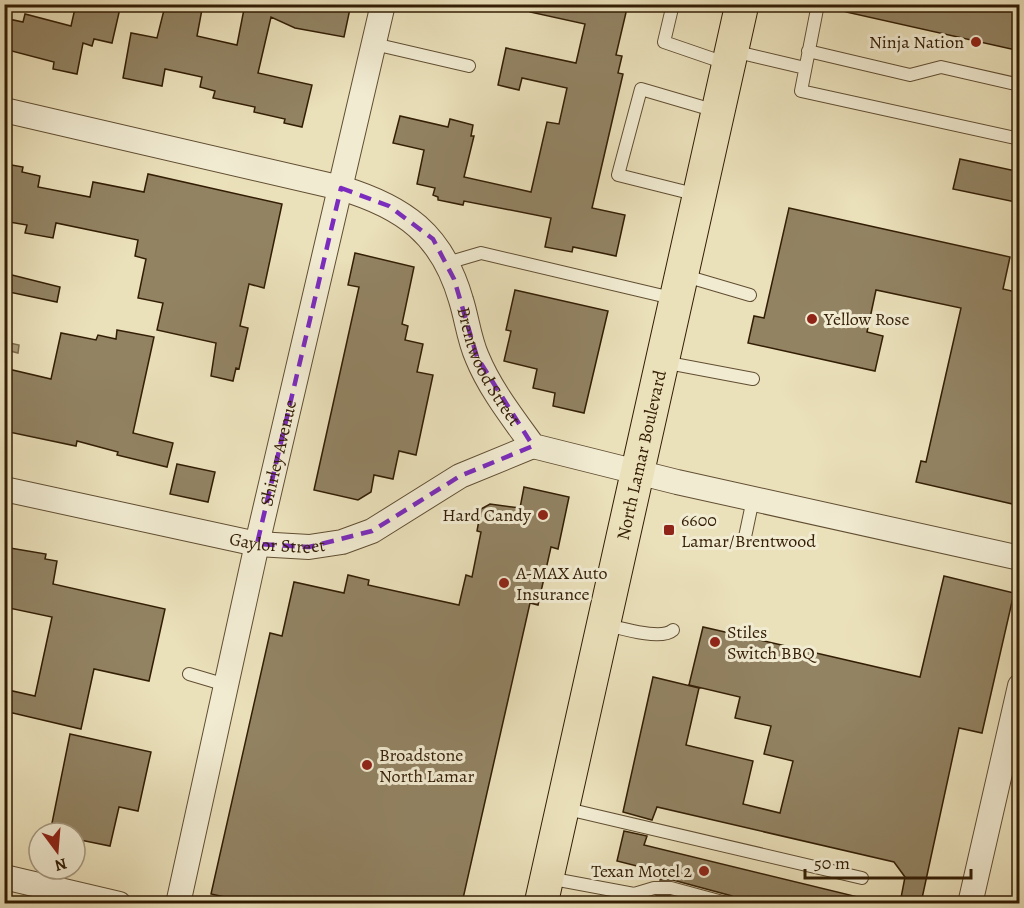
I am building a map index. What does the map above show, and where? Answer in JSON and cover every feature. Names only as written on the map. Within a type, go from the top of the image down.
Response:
[{"type":"main road","name":"North Lamar Boulevard","points":[[544,891],[742,4]]},
{"type":"street","name":"Shirley Avenue","points":[[178,903],[257,544],[383,4]]},
{"type":"street","name":"Brentwood Street","points":[[4,110],[341,188],[389,206],[412,221],[433,239],[447,263],[462,301],[477,357],[493,388],[532,446],[753,499],[1020,558]]},
{"type":"street","name":"Gaylor Street","points":[[4,489],[257,544],[309,547],[342,542],[372,531],[460,476],[532,446]]},
{"type":"street","points":[[970,903],[1020,686]]},
{"type":"street","points":[[4,877],[119,903]]},
{"type":"lane","points":[[673,4],[664,42],[731,57],[805,68]]},
{"type":"lane","points":[[818,4],[801,91],[1020,139]]},
{"type":"lane","points":[[374,44],[469,66]]},
{"type":"lane","points":[[808,51],[910,75],[941,67],[1020,85]]},
{"type":"lane","points":[[699,196],[618,175],[641,89],[718,111]]},
{"type":"lane","points":[[447,263],[481,253],[679,287],[750,295]]},
{"type":"lane","points":[[662,362],[753,380]]},
{"type":"lane","points":[[745,537],[753,499]]},
{"type":"lane","points":[[603,624],[657,635],[673,630]]},
{"type":"lane","points":[[189,674],[226,684]]},
{"type":"lane","points":[[562,808],[862,878]]},
{"type":"lane","points":[[544,891],[634,894],[654,888],[671,888],[730,903]]},
{"type":"highlighted area","points":[[341,188],[389,206],[433,239],[454,279],[477,357],[533,446],[460,476],[372,531],[309,547],[257,544]]},
{"type":"shaded area","points":[[5,342],[19,345],[18,353],[10,351],[8,357],[5,356]]},
{"type":"building","points":[[76,4],[121,4],[112,43],[94,39],[92,46],[83,43],[77,74],[53,69],[54,62],[4,49],[4,18],[23,22],[25,14],[71,26]]},
{"type":"building","points":[[171,4],[203,4],[197,36],[237,45],[245,4],[351,4],[344,37],[295,28],[271,17],[258,73],[312,85],[302,127],[284,123],[285,119],[254,112],[255,107],[213,98],[215,91],[200,87],[202,77],[165,69],[162,86],[123,78],[131,33],[157,38],[164,10],[170,10]]},
{"type":"building","points":[[531,4],[628,4],[616,55],[622,56],[618,73],[623,74],[592,208],[625,215],[616,256],[573,247],[572,252],[545,247],[551,218],[464,201],[463,205],[438,200],[438,197],[433,195],[435,188],[417,184],[424,150],[393,143],[400,116],[448,127],[450,119],[473,125],[471,136],[474,136],[464,177],[531,192],[547,122],[559,124],[567,88],[522,78],[519,90],[498,85],[506,48],[576,63],[585,24],[530,12]]},
{"type":"building","points":[[847,4],[1020,4],[1020,51],[846,12]]},
{"type":"building","points":[[960,159],[1020,172],[1020,203],[953,189]]},
{"type":"building","points":[[6,164],[23,167],[22,172],[40,176],[38,187],[90,197],[93,182],[144,192],[148,174],[282,204],[264,288],[249,284],[240,326],[248,328],[239,369],[236,368],[233,381],[211,376],[216,343],[157,330],[163,303],[138,298],[146,259],[135,256],[138,240],[56,223],[53,238],[25,233],[27,225],[4,221]]},
{"type":"building","points":[[789,208],[1010,257],[1003,289],[1020,293],[1020,492],[1017,505],[916,482],[921,461],[926,462],[961,308],[876,290],[867,332],[883,336],[875,371],[748,343],[754,316],[764,318]]},
{"type":"building","points":[[355,253],[414,267],[402,324],[408,326],[405,340],[423,344],[417,372],[433,375],[416,455],[399,451],[393,479],[374,475],[371,492],[358,500],[314,490],[359,287],[348,285]]},
{"type":"building","points":[[4,273],[60,287],[57,302],[4,291]]},
{"type":"building","points":[[515,290],[608,311],[584,413],[553,406],[555,393],[533,388],[537,369],[504,361],[511,331],[506,330]]},
{"type":"building","points":[[117,330],[154,337],[133,433],[173,443],[167,467],[117,455],[118,452],[77,441],[76,446],[4,431],[4,368],[51,379],[61,333],[96,340],[98,335],[116,339]]},
{"type":"building","points":[[177,464],[215,472],[208,502],[170,494]]},
{"type":"building","name":"Broadstone North Lamar","points":[[524,487],[569,497],[558,549],[551,547],[538,605],[530,603],[462,903],[252,903],[211,894],[270,633],[282,636],[294,582],[344,593],[348,575],[369,580],[368,585],[459,605],[466,575],[472,577],[481,532],[477,531],[481,509],[490,504],[520,508]]},
{"type":"building","points":[[10,548],[46,554],[45,559],[57,561],[53,584],[165,609],[149,681],[94,669],[81,729],[4,711],[8,690],[35,696],[52,617],[4,607],[4,576]]},
{"type":"building","points":[[944,576],[1014,593],[982,733],[959,728],[921,903],[900,903],[905,877],[894,862],[657,807],[652,820],[623,812],[653,677],[699,688],[686,745],[753,761],[743,804],[780,813],[793,761],[764,754],[771,726],[735,718],[740,697],[689,685],[703,627],[920,677]]},
{"type":"building","points":[[70,734],[151,752],[138,811],[119,807],[110,846],[87,841],[87,821],[52,821]]},
{"type":"building","name":"Texan Motel 2","points":[[624,831],[647,836],[644,845],[858,897],[858,903],[797,903],[768,897],[767,903],[738,903],[732,896],[673,880],[660,880],[661,872],[617,861]]},
{"type":"building","points":[[656,896],[670,896],[697,903],[654,903]]},
{"type":"place","name":"Ninja Nation","points":[[976,42]]},
{"type":"place","name":"Yellow Rose","points":[[812,319]]},
{"type":"place","name":"Hard Candy","points":[[543,515]]},
{"type":"place","name":"6600 Lamar/Brentwood","points":[[669,530]]},
{"type":"place","name":"A-MAX Auto Insurance","points":[[504,583]]},
{"type":"place","name":"Stiles Switch BBQ","points":[[715,642]]},
{"type":"place","name":"Broadstone North Lamar","points":[[367,765]]},
{"type":"place","name":"Texan Motel 2","points":[[704,871]]}]
